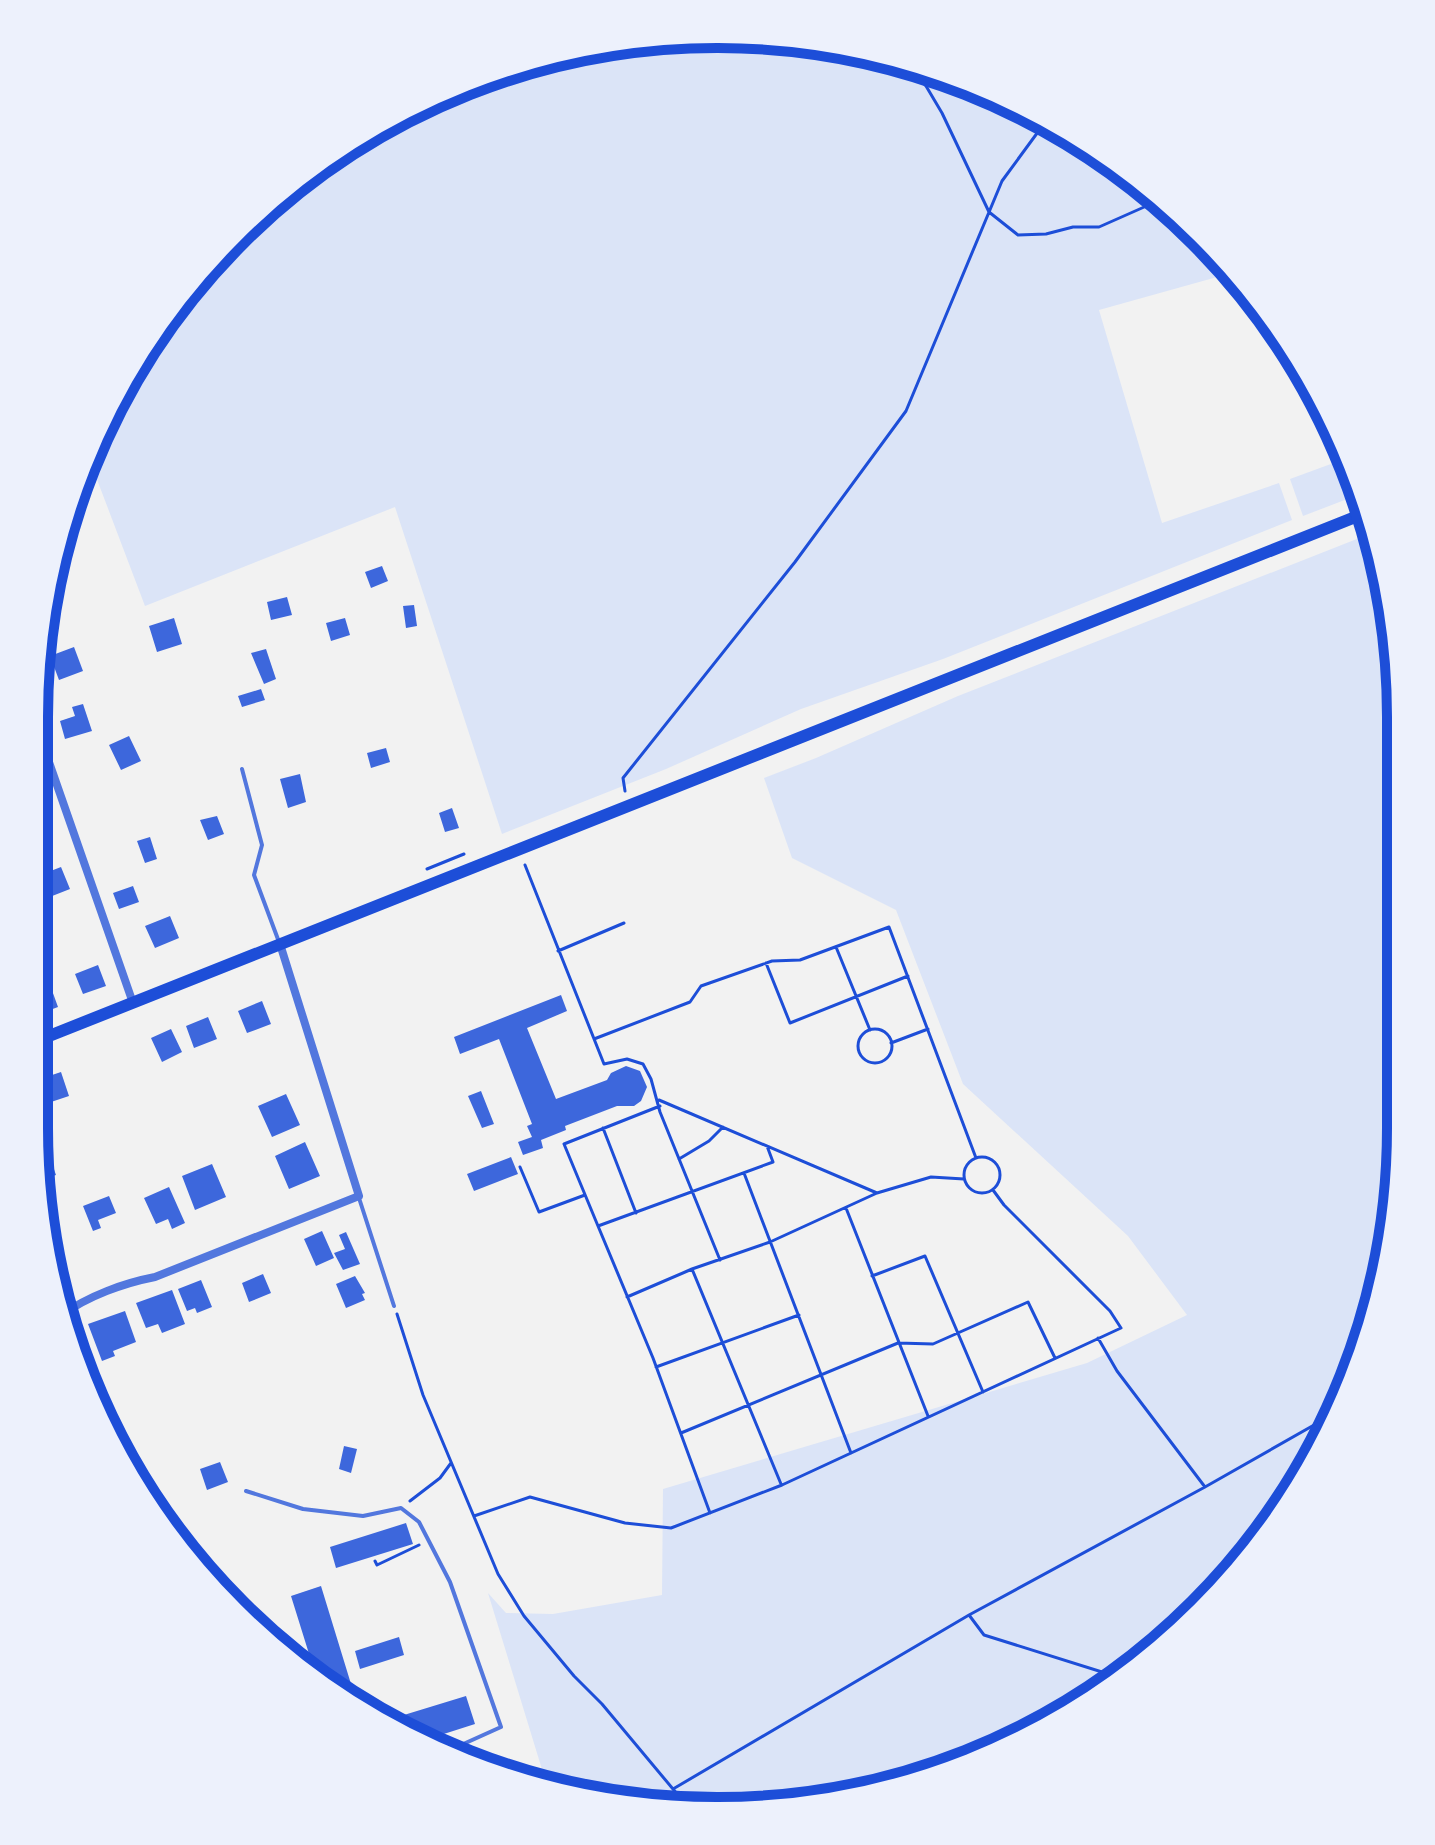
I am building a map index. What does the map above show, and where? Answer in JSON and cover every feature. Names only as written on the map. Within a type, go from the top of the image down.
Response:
[{"type":"main road","points":[[48,1036],[1356,517]]},
{"type":"street","points":[[48,759],[133,1003]]},
{"type":"street","points":[[73,1307],[359,1196],[280,944]]},
{"type":"lane","points":[[242,769],[262,845],[254,875],[280,944]]},
{"type":"lane","points":[[359,1196],[394,1306]]},
{"type":"lane","points":[[246,1491],[303,1509],[363,1516],[401,1508],[419,1522],[461,1610],[501,1727],[460,1746]]},
{"type":"path","points":[[921,80],[942,113],[989,212],[1018,235],[1046,234],[1073,227],[1099,227],[1148,205]]},
{"type":"path","points":[[628,806],[623,778],[795,562],[906,411],[1002,181],[1039,131]]},
{"type":"path","points":[[525,865],[604,1064],[627,1059],[643,1064],[720,1260]]},
{"type":"path","points":[[558,951],[624,923]]},
{"type":"path","points":[[594,1039],[690,1002],[701,986],[766,963],[800,960],[889,927],[976,1158]]},
{"type":"path","points":[[836,947],[870,1030]]},
{"type":"path","points":[[766,963],[790,1023],[908,976]]},
{"type":"path","points":[[891,1043],[928,1029]]},
{"type":"path","points":[[870,1030],[882,1031],[891,1043],[886,1059],[875,1063],[864,1059],[858,1044],[870,1030]]},
{"type":"path","points":[[659,1100],[877,1193]]},
{"type":"path","points":[[660,1106],[564,1144],[656,1367],[710,1513]]},
{"type":"path","points":[[679,1159],[709,1141],[723,1127]]},
{"type":"path","points":[[603,1128],[636,1213]]},
{"type":"path","points":[[598,1226],[773,1162],[767,1146]]},
{"type":"path","points":[[976,1158],[991,1160],[998,1169],[999,1180],[993,1190],[975,1192],[964,1179],[965,1167],[976,1158]]},
{"type":"path","points":[[520,1167],[539,1212],[585,1195]]},
{"type":"path","points":[[744,1173],[851,1453]]},
{"type":"path","points":[[627,1297],[692,1269],[770,1242],[877,1193],[931,1177],[964,1179]]},
{"type":"path","points":[[474,1516],[530,1497],[649,1527],[671,1528],[782,1485],[1121,1328],[1110,1311],[1004,1205],[993,1190]]},
{"type":"path","points":[[846,1208],[928,1417]]},
{"type":"path","points":[[872,1276],[925,1256],[983,1392]]},
{"type":"path","points":[[692,1269],[782,1485]]},
{"type":"path","points":[[681,1433],[898,1343],[933,1344],[1028,1302],[1055,1358]]},
{"type":"path","points":[[394,1306],[423,1395],[498,1574],[524,1616],[679,1796]]},
{"type":"path","points":[[656,1367],[799,1315]]},
{"type":"path","points":[[1098,1338],[1117,1371],[1205,1487]]},
{"type":"path","points":[[673,1789],[969,1615],[1319,1422]]},
{"type":"path","points":[[401,1508],[440,1478],[451,1462]]},
{"type":"path","points":[[375,1561],[377,1565],[423,1544],[428,1538]]},
{"type":"path","points":[[969,1615],[984,1635],[1105,1673]]},
{"type":"shaded area","points":[[674,49],[761,49],[848,61],[891,71],[974,99],[1014,117],[1125,186],[1159,214],[1221,276],[1099,310],[1162,523],[1279,483],[1292,520],[943,659],[801,709],[666,769],[502,834],[395,507],[145,606],[95,473],[117,421],[161,346],[186,310],[244,244],[310,186],[421,117],[461,99],[544,71],[587,61]]},
{"type":"shaded area","points":[[1336,462],[1350,498],[1303,516],[1290,479]]},
{"type":"shaded area","points":[[1362,537],[1374,587],[1386,674],[1386,1171],[1374,1258],[1364,1301],[1336,1384],[1318,1424],[1274,1499],[1221,1569],[1159,1631],[1125,1659],[1014,1728],[974,1746],[891,1774],[848,1784],[761,1796],[674,1796],[587,1784],[543,1774],[488,1593],[506,1613],[553,1614],[662,1595],[663,1489],[1087,1363],[1187,1315],[1128,1236],[963,1084],[896,910],[792,858],[764,778],[958,696]]},
{"type":"building","points":[[382,566],[388,581],[371,588],[365,572]]},
{"type":"building","points":[[287,597],[292,615],[271,620],[267,602]]},
{"type":"building","points":[[414,605],[417,626],[406,628],[403,606]]},
{"type":"building","points":[[174,618],[182,644],[157,652],[149,626]]},
{"type":"building","points":[[345,618],[350,635],[331,641],[326,623]]},
{"type":"building","points":[[74,647],[83,671],[59,680],[51,656]]},
{"type":"building","points":[[266,649],[276,679],[264,684],[251,653]]},
{"type":"building","points":[[261,689],[265,700],[242,707],[238,696]]},
{"type":"building","points":[[83,704],[92,731],[65,739],[60,721],[75,716],[72,707]]},
{"type":"building","points":[[129,736],[141,761],[121,770],[109,745]]},
{"type":"building","points":[[386,748],[390,762],[371,768],[367,753]]},
{"type":"building","points":[[300,774],[306,802],[288,808],[280,779]]},
{"type":"building","points":[[452,808],[459,828],[445,832],[439,813]]},
{"type":"building","points":[[217,816],[224,834],[208,840],[200,820]]},
{"type":"building","points":[[150,837],[157,859],[145,863],[137,841]]},
{"type":"building","points":[[61,867],[70,889],[48,898],[48,872]]},
{"type":"building","points":[[133,886],[139,902],[119,909],[113,893]]},
{"type":"building","points":[[170,916],[179,938],[155,948],[145,926]]},
{"type":"building","points":[[98,965],[106,986],[83,994],[75,974]]},
{"type":"building","points":[[48,979],[58,1007],[48,1011]]},
{"type":"building","points":[[561,995],[567,1011],[527,1028],[556,1099],[607,1080],[611,1073],[626,1066],[640,1071],[647,1087],[641,1101],[634,1106],[617,1106],[565,1126],[566,1130],[541,1140],[543,1148],[523,1155],[518,1142],[532,1137],[527,1126],[532,1124],[499,1039],[460,1054],[454,1037]]},
{"type":"building","points":[[262,1001],[271,1024],[247,1033],[238,1011]]},
{"type":"building","points":[[208,1017],[217,1039],[194,1048],[186,1026]]},
{"type":"building","points":[[171,1029],[182,1052],[162,1062],[151,1038]]},
{"type":"building","points":[[61,1072],[69,1096],[48,1103],[48,1076]]},
{"type":"building","points":[[481,1091],[494,1124],[482,1128],[468,1096]]},
{"type":"building","points":[[286,1094],[300,1125],[272,1137],[258,1106]]},
{"type":"building","points":[[305,1142],[320,1176],[289,1189],[275,1156]]},
{"type":"building","points":[[49,1154],[56,1175],[50,1177]]},
{"type":"building","points":[[511,1157],[518,1174],[474,1191],[467,1174]]},
{"type":"building","points":[[212,1164],[226,1197],[195,1210],[182,1176]]},
{"type":"building","points":[[169,1187],[185,1223],[172,1229],[168,1219],[156,1224],[144,1198]]},
{"type":"building","points":[[109,1196],[116,1213],[98,1220],[101,1228],[93,1231],[83,1206]]},
{"type":"building","points":[[322,1231],[334,1258],[316,1266],[304,1239]]},
{"type":"building","points":[[346,1232],[360,1264],[343,1270],[334,1253],[345,1249],[339,1235]]},
{"type":"building","points":[[263,1274],[271,1293],[249,1302],[242,1283]]},
{"type":"building","points":[[355,1276],[365,1293],[362,1294],[365,1300],[346,1308],[336,1284]]},
{"type":"building","points":[[201,1280],[212,1307],[197,1313],[195,1308],[187,1311],[178,1289]]},
{"type":"building","points":[[172,1290],[185,1324],[162,1333],[158,1324],[146,1328],[136,1303]]},
{"type":"building","points":[[125,1311],[136,1342],[113,1351],[115,1356],[102,1361],[88,1324]]},
{"type":"building","points":[[344,1446],[357,1449],[351,1473],[339,1469]]},
{"type":"building","points":[[220,1462],[228,1482],[207,1490],[200,1469]]},
{"type":"building","points":[[406,1523],[413,1544],[336,1568],[330,1547]]},
{"type":"building","points":[[321,1586],[351,1684],[348,1685],[311,1660],[291,1596]]},
{"type":"building","points":[[399,1637],[404,1655],[360,1669],[355,1651]]},
{"type":"building","points":[[466,1696],[475,1724],[438,1736],[400,1716]]}]
